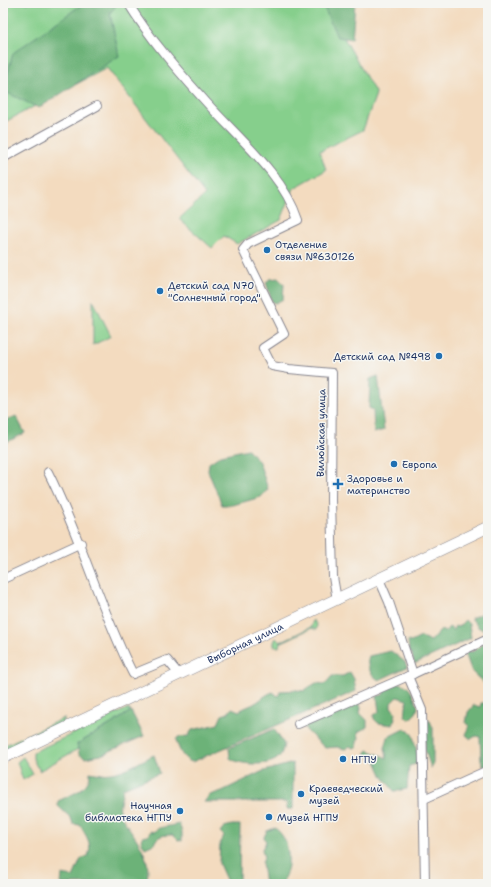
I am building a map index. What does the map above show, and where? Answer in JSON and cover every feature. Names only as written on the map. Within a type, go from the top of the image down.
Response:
[{"type":"main road","name":"Выборная улица","points":[[3,758],[178,673],[337,600],[488,527]]},
{"type":"street","name":"Вилюйская улица","points":[[128,3],[146,31],[206,102],[262,163],[293,202],[298,220],[248,244],[243,250],[284,334],[263,348],[272,366],[332,373],[330,500],[333,577],[337,600]]},
{"type":"street","points":[[3,158],[97,106]]},
{"type":"street","points":[[48,472],[80,543],[96,588],[133,674],[167,660],[178,673]]},
{"type":"street","points":[[3,579],[80,543]]},
{"type":"street","points":[[379,579],[389,602],[410,675],[422,710],[425,884]]},
{"type":"street","points":[[298,724],[488,639]]},
{"type":"street","points":[[424,799],[488,770]]},
{"type":"green space","points":[[3,3],[324,3],[376,94],[363,130],[320,151],[326,170],[294,188],[281,220],[237,244],[224,236],[212,248],[179,219],[205,195],[107,68],[3,123]]},
{"type":"green space","points":[[84,3],[118,3],[110,13],[119,56],[39,108],[3,91],[13,53]]},
{"type":"green space","points":[[322,3],[355,3],[352,39],[337,37]]},
{"type":"green space","points":[[278,278],[284,284],[283,299],[276,303],[272,302],[266,282],[270,279]]},
{"type":"green space","points":[[93,300],[111,336],[93,345]]},
{"type":"green space","points":[[378,376],[384,430],[374,433],[373,410],[369,408],[370,379]]},
{"type":"green space","points":[[16,416],[25,433],[3,444],[3,422]]},
{"type":"green space","points":[[248,449],[259,462],[268,489],[261,497],[233,505],[222,505],[208,471],[209,463],[221,455]]},
{"type":"green space","points":[[488,611],[487,631],[479,628],[471,618]]},
{"type":"green space","points":[[313,620],[317,625],[316,630],[312,628],[280,643],[279,647],[274,646],[276,638],[280,642],[311,627]]},
{"type":"green space","points":[[465,620],[469,624],[471,638],[414,664],[412,654],[409,652],[408,641],[411,642],[421,637],[431,641],[441,630],[445,632],[449,627],[453,630],[455,626],[458,627]]},
{"type":"green space","points":[[488,641],[488,684],[486,685],[472,672],[465,653],[469,651],[472,652]]},
{"type":"green space","points":[[391,651],[405,662],[407,667],[379,680],[374,676],[368,666],[369,656]]},
{"type":"green space","points":[[350,672],[354,679],[356,691],[192,762],[183,756],[180,750],[176,740],[178,737],[188,736],[192,730],[218,724],[222,715],[228,713],[232,708],[239,711],[273,692],[278,696],[281,691],[303,691],[316,683],[325,684],[332,676],[343,676]]},
{"type":"green space","points":[[399,683],[406,686],[411,692],[418,707],[416,713],[409,720],[405,716],[407,700],[397,697],[391,703],[391,707],[396,713],[393,725],[378,723],[374,719],[374,715],[379,712],[377,696],[383,695],[385,689]]},
{"type":"green space","points":[[358,701],[361,707],[360,713],[367,720],[367,727],[358,732],[359,738],[357,741],[357,747],[353,748],[350,746],[345,749],[337,747],[325,748],[306,730],[303,724]]},
{"type":"green space","points":[[481,703],[488,704],[488,766],[484,767],[481,760],[480,737],[476,736],[471,739],[466,735],[469,725],[466,723],[468,712],[474,705],[480,707]]},
{"type":"green space","points":[[127,709],[131,711],[77,744],[78,749],[39,771],[39,768],[33,759],[33,752]]},
{"type":"green space","points":[[131,711],[144,736],[101,755],[85,758],[79,754],[77,744]]},
{"type":"green space","points":[[64,718],[64,722],[3,751],[3,746]]},
{"type":"green space","points":[[427,721],[430,721],[433,728],[433,764],[431,768],[425,750],[425,724]]},
{"type":"green space","points":[[274,729],[284,744],[283,750],[274,761],[254,764],[240,762],[230,758],[229,748]]},
{"type":"green space","points":[[404,729],[409,730],[413,736],[419,760],[416,764],[409,766],[407,789],[394,791],[383,777],[376,761],[365,754],[368,750],[387,758],[385,748],[388,737]]},
{"type":"green space","points":[[154,755],[160,773],[123,788],[119,809],[120,815],[137,839],[145,856],[148,865],[148,875],[145,884],[133,882],[132,884],[61,884],[62,875],[73,877],[81,859],[88,856],[90,848],[88,840],[80,825],[73,824],[71,818],[58,806],[58,801],[79,791],[87,783],[90,772],[116,772]]},
{"type":"green space","points":[[23,757],[33,774],[23,780],[17,762]]},
{"type":"green space","points":[[293,763],[293,809],[287,809],[287,802],[204,802],[210,795],[222,791],[261,772]]},
{"type":"green space","points":[[179,824],[182,832],[182,841],[178,840],[173,835],[164,835],[159,837],[154,844],[145,848],[141,841],[142,837],[148,836],[150,831],[154,832],[159,828]]},
{"type":"green space","points":[[240,825],[239,884],[228,884],[219,864],[220,842],[224,836],[220,832],[224,827]]},
{"type":"green space","points":[[275,828],[285,840],[288,854],[288,868],[283,884],[265,884],[262,863],[264,858],[262,849],[266,842],[264,837],[267,831]]},
{"type":"place","name":"Отделение связи №630126","points":[[267,250]]},
{"type":"place","name":"Детский сад N70 \"Солнечный город\"","points":[[160,291]]},
{"type":"place","name":"Детский сад №498","points":[[439,356]]},
{"type":"place","name":"Европа","points":[[394,464]]},
{"type":"place","name":"Здоровье и материнство","points":[[338,484]]},
{"type":"place","name":"НГПУ","points":[[343,759]]},
{"type":"place","name":"Краеведческий музей","points":[[301,794]]},
{"type":"place","name":"Научная библиотека НГПУ","points":[[180,811]]},
{"type":"place","name":"Музей НГПУ","points":[[269,817]]}]
